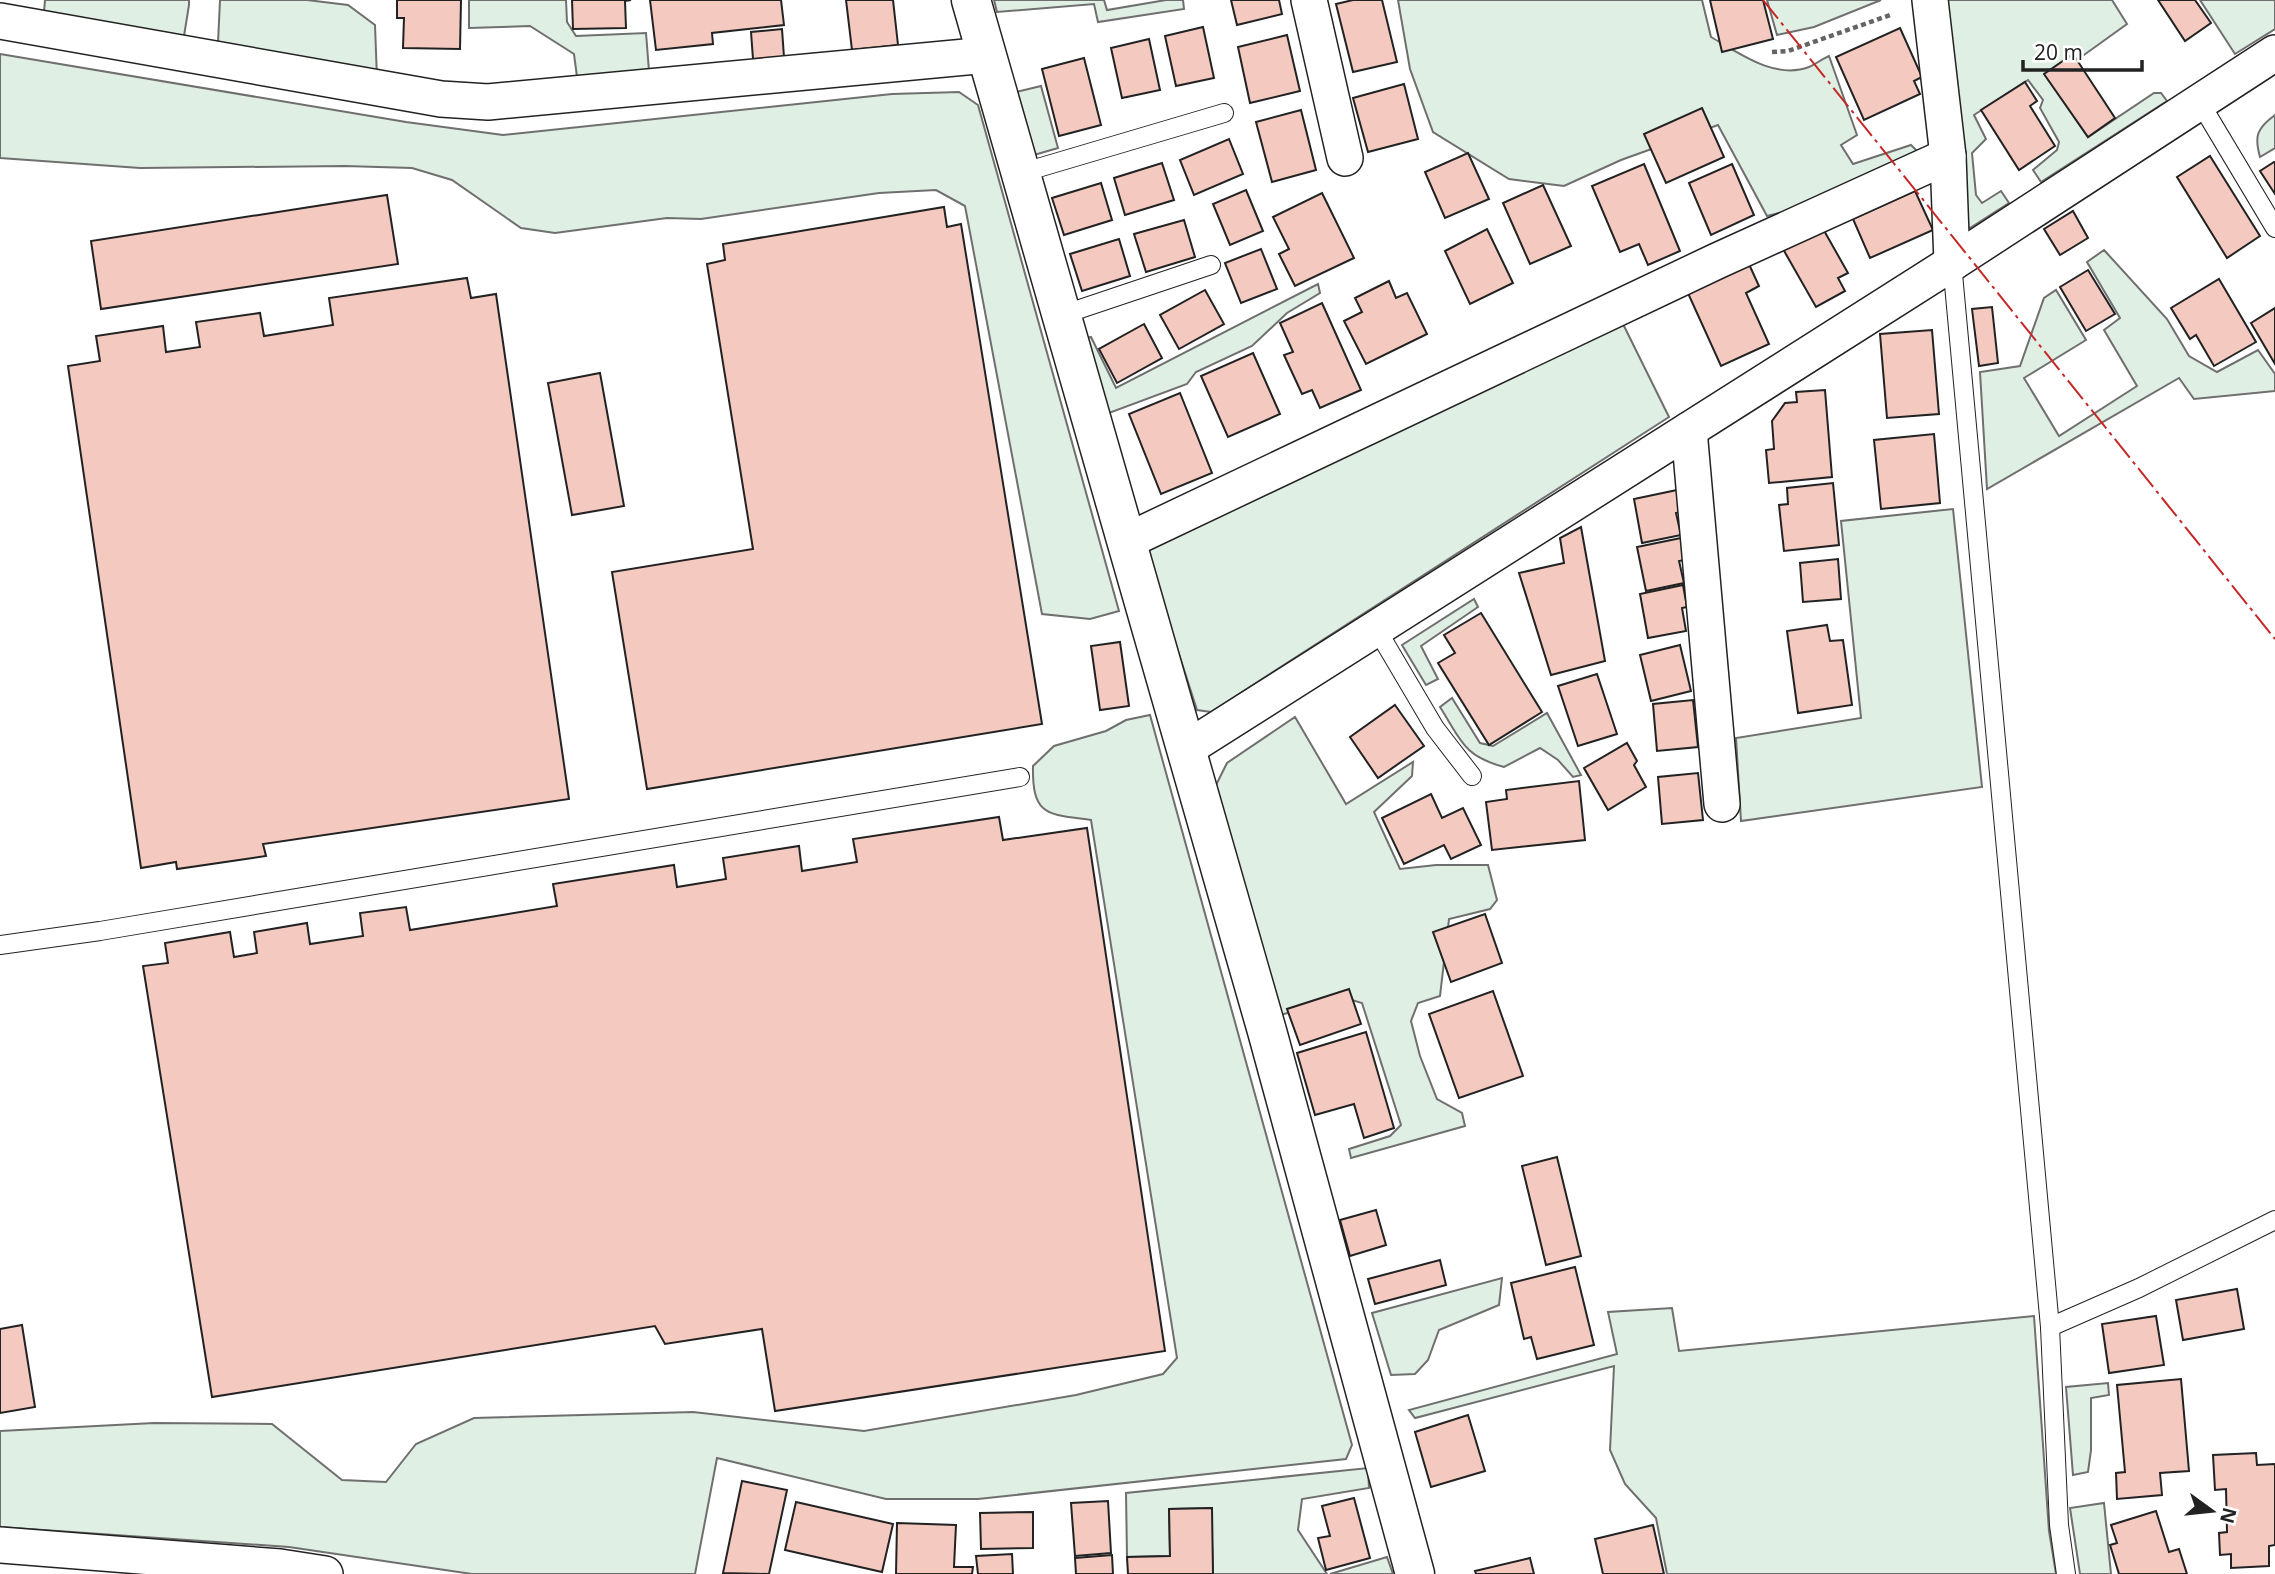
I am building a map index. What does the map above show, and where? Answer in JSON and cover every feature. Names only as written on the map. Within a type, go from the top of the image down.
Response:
[{"type":"street","points":[[971,0],[1274,1057],[1415,1574]]},
{"type":"street","points":[[1308,0],[1345,158]]},
{"type":"street","points":[[1930,0],[1948,156],[1952,263]]},
{"type":"street","points":[[0,20],[441,99],[488,102],[987,55]]},
{"type":"street","points":[[1186,749],[1952,263],[2275,53]]},
{"type":"street","points":[[1127,541],[1717,261],[1948,156]]},
{"type":"street","points":[[1689,430],[1723,804]]},
{"type":"street","points":[[0,1545],[280,1567],[325,1574]]},
{"type":"lane","points":[[2199,101],[2275,228]]},
{"type":"lane","points":[[1021,173],[1224,113]]},
{"type":"lane","points":[[1952,263],[2050,1327],[2059,1525],[2066,1574]]},
{"type":"lane","points":[[1062,315],[1211,265]]},
{"type":"lane","points":[[1376,628],[1435,728],[1472,776]]},
{"type":"lane","points":[[0,945],[100,931],[1020,777]]},
{"type":"lane","points":[[2050,1327],[2139,1288],[2275,1220]]},
{"type":"path","points":[[1772,52],[1788,51],[1930,0]]},
{"type":"green space","points":[[45,0],[189,0],[189,5],[184,36],[44,12]]},
{"type":"green space","points":[[220,0],[307,0],[348,5],[375,25],[377,79],[218,43]]},
{"type":"green space","points":[[469,0],[566,0],[567,22],[576,36],[646,33],[649,71],[577,77],[574,54],[530,26],[469,28]]},
{"type":"green space","points":[[994,0],[1104,0],[1107,10],[1166,0],[1183,0],[1184,9],[1098,22],[1094,4],[997,12]]},
{"type":"green space","points":[[1398,0],[1702,0],[1711,37],[1758,63],[1783,70],[1796,70],[1809,67],[1829,56],[1857,135],[1841,145],[1853,164],[1911,145],[1917,151],[1803,207],[1767,216],[1718,125],[1621,160],[1564,186],[1509,179],[1433,132],[1410,69]]},
{"type":"green space","points":[[1767,0],[1881,0],[1814,27],[1777,35]]},
{"type":"green space","points":[[1943,0],[2112,0],[2127,24],[2077,60],[2073,55],[2045,74],[2088,137],[2154,93],[2161,93],[2167,101],[2041,182],[2033,170],[2057,150],[2059,142],[2040,108],[2043,100],[2028,80],[1974,115],[1986,139],[1972,153],[1976,195],[1982,203],[2001,191],[2009,203],[1970,228],[1962,225]]},
{"type":"green space","points":[[2200,0],[2275,0],[2275,29],[2235,54]]},
{"type":"green space","points":[[0,54],[406,122],[503,135],[892,94],[959,92],[978,105],[1119,611],[1090,619],[1042,614],[965,206],[936,190],[879,193],[701,219],[667,218],[555,233],[521,228],[452,180],[412,168],[140,168],[0,158]]},
{"type":"green space","points":[[1041,86],[1058,148],[1034,155],[1016,92]]},
{"type":"green space","points":[[2275,115],[2275,148],[2260,157],[2258,133]]},
{"type":"green space","points":[[2104,250],[2167,319],[2189,356],[2217,372],[2258,350],[2275,374],[2275,391],[2194,399],[2179,378],[1987,489],[1980,372],[2020,366],[2044,298],[2056,290],[2086,340],[2024,378],[2059,436],[2137,386],[2104,330],[2120,318],[2087,262]]},
{"type":"green space","points":[[1318,284],[1320,293],[1287,313],[1252,346],[1196,372],[1187,384],[1109,413],[1087,338],[1091,337],[1116,388]]},
{"type":"green space","points":[[1623,324],[1669,417],[1211,712],[1197,710],[1147,555],[1154,541]]},
{"type":"green space","points":[[1953,509],[1982,787],[1741,821],[1736,738],[1861,718],[1841,521]]},
{"type":"green space","points":[[1474,599],[1478,607],[1421,646],[1438,679],[1426,685],[1402,645]]},
{"type":"green space","points":[[1452,698],[1480,743],[1493,746],[1547,713],[1581,775],[1573,777],[1558,760],[1540,748],[1504,767],[1480,758],[1464,745],[1440,707]]},
{"type":"green space","points":[[1150,715],[1352,1445],[1346,1459],[978,1499],[886,1499],[717,1458],[695,1574],[472,1574],[289,1547],[0,1527],[0,1431],[154,1423],[272,1424],[342,1480],[386,1482],[416,1444],[474,1418],[693,1412],[864,1431],[1076,1395],[1163,1374],[1177,1358],[1091,820],[1053,814],[1046,810],[1040,804],[1033,783],[1033,766],[1054,746],[1106,731],[1126,720]]},
{"type":"green space","points":[[1295,717],[1346,804],[1413,762],[1412,776],[1374,812],[1400,869],[1436,865],[1488,865],[1497,900],[1490,909],[1449,919],[1440,996],[1418,1003],[1411,1021],[1420,1056],[1437,1099],[1462,1113],[1465,1126],[1351,1158],[1349,1149],[1390,1136],[1401,1125],[1362,1003],[1345,998],[1280,1015],[1215,787],[1227,763]]},
{"type":"green space","points":[[1502,1278],[1499,1305],[1439,1330],[1428,1360],[1415,1374],[1391,1375],[1372,1313]]},
{"type":"green space","points":[[1672,1308],[1679,1351],[2034,1316],[2049,1531],[2056,1574],[1667,1574],[1656,1518],[1625,1484],[1610,1450],[1614,1366],[1415,1418],[1409,1410],[1617,1354],[1608,1312]]},
{"type":"green space","points":[[2108,1383],[2109,1395],[2091,1398],[2091,1450],[2088,1472],[2073,1475],[2066,1387]]},
{"type":"green space","points":[[1368,1468],[1369,1488],[1302,1499],[1298,1530],[1327,1574],[1213,1574],[1211,1508],[1169,1509],[1170,1556],[1127,1557],[1126,1493]]},
{"type":"green space","points":[[2104,1503],[2111,1574],[2080,1574],[2070,1508]]},
{"type":"green space","points":[[1387,1557],[1393,1574],[1330,1574]]},
{"type":"building","points":[[397,0],[461,0],[460,49],[403,48],[404,18],[397,18]]},
{"type":"building","points":[[572,0],[631,0],[625,1],[626,28],[573,29]]},
{"type":"building","points":[[650,0],[781,0],[784,25],[712,33],[713,44],[656,50]]},
{"type":"building","points":[[846,0],[893,0],[898,45],[852,50]]},
{"type":"building","points":[[1231,0],[1279,0],[1282,14],[1237,25]]},
{"type":"building","points":[[1353,0],[1382,0],[1397,62],[1353,72],[1336,4]]},
{"type":"building","points":[[1710,0],[1763,0],[1773,39],[1722,52]]},
{"type":"building","points":[[2158,0],[2195,0],[2211,23],[2185,41]]},
{"type":"building","points":[[1203,27],[1214,78],[1176,86],[1165,36]]},
{"type":"building","points":[[1900,28],[1922,77],[1914,81],[1920,94],[1864,120],[1836,57]]},
{"type":"building","points":[[782,29],[784,57],[753,59],[751,32]]},
{"type":"building","points":[[1287,35],[1300,91],[1250,103],[1238,47]]},
{"type":"building","points":[[1149,39],[1160,90],[1122,98],[1111,48]]},
{"type":"building","points":[[2073,54],[2115,118],[2088,137],[2044,74]]},
{"type":"building","points":[[1084,58],[1101,125],[1059,136],[1042,69]]},
{"type":"building","points":[[2025,82],[2037,101],[2030,106],[2055,146],[2019,170],[1981,110]]},
{"type":"building","points":[[1404,84],[1418,139],[1368,152],[1353,98]]},
{"type":"building","points":[[1702,108],[1724,157],[1666,183],[1644,134]]},
{"type":"building","points":[[1301,110],[1316,170],[1272,182],[1256,122]]},
{"type":"building","points":[[1229,139],[1243,174],[1194,195],[1180,160]]},
{"type":"building","points":[[1468,153],[1489,199],[1445,218],[1425,172]]},
{"type":"building","points":[[2210,156],[2260,236],[2227,258],[2177,177]]},
{"type":"building","points":[[1162,163],[1174,200],[1125,215],[1114,178]]},
{"type":"building","points":[[2275,163],[2275,194],[2260,171]]},
{"type":"building","points":[[1644,164],[1680,251],[1648,265],[1639,244],[1620,252],[1592,186]]},
{"type":"building","points":[[1732,164],[1754,215],[1711,235],[1689,183]]},
{"type":"building","points":[[1101,183],[1112,220],[1064,235],[1052,198]]},
{"type":"building","points":[[1543,185],[1571,246],[1530,264],[1503,203]]},
{"type":"building","points":[[1246,190],[1263,231],[1230,245],[1213,204]]},
{"type":"building","points":[[1915,191],[1933,230],[1870,258],[1853,219]]},
{"type":"building","points":[[1322,193],[1354,258],[1295,286],[1279,254],[1289,249],[1273,217]]},
{"type":"building","points":[[387,195],[398,264],[101,309],[91,241]]},
{"type":"building","points":[[944,207],[947,227],[961,224],[1042,724],[647,789],[612,572],[753,549],[707,264],[725,260],[723,244]]},
{"type":"building","points":[[2073,211],[2088,238],[2060,255],[2044,229]]},
{"type":"building","points":[[1184,220],[1195,257],[1146,272],[1134,234]]},
{"type":"building","points":[[1822,227],[1848,273],[1838,278],[1845,291],[1816,307],[1783,249]]},
{"type":"building","points":[[1487,229],[1513,283],[1470,304],[1445,251]]},
{"type":"building","points":[[1119,239],[1130,276],[1082,291],[1070,254]]},
{"type":"building","points":[[1261,249],[1277,289],[1241,303],[1225,263]]},
{"type":"building","points":[[1748,262],[1759,286],[1746,293],[1769,344],[1721,366],[1687,291]]},
{"type":"building","points":[[2088,270],[2115,314],[2086,331],[2060,287]]},
{"type":"building","points":[[467,278],[471,298],[496,294],[569,799],[263,844],[266,856],[177,869],[176,862],[141,868],[68,366],[100,361],[96,336],[163,326],[166,352],[200,347],[196,322],[260,313],[264,336],[333,325],[329,298]]},
{"type":"building","points":[[2219,279],[2256,342],[2214,366],[2196,335],[2190,339],[2171,308]]},
{"type":"building","points":[[1389,281],[1396,298],[1407,293],[1427,334],[1366,364],[1344,321],[1362,312],[1355,298]]},
{"type":"building","points":[[1205,290],[1224,324],[1179,349],[1160,315]]},
{"type":"building","points":[[1322,303],[1361,390],[1320,408],[1312,390],[1302,394],[1284,355],[1293,352],[1280,323]]},
{"type":"building","points":[[1992,307],[1998,363],[1979,366],[1972,309]]},
{"type":"building","points":[[2275,308],[2275,364],[2251,323]]},
{"type":"building","points":[[1144,324],[1162,358],[1117,383],[1099,349]]},
{"type":"building","points":[[1932,330],[1939,414],[1887,418],[1880,334]]},
{"type":"building","points":[[1253,353],[1280,414],[1228,437],[1201,376]]},
{"type":"building","points":[[600,373],[624,506],[572,515],[548,383]]},
{"type":"building","points":[[1825,390],[1832,477],[1769,483],[1766,450],[1774,449],[1772,421],[1785,403],[1797,402],[1796,392]]},
{"type":"building","points":[[1180,393],[1212,473],[1161,494],[1129,414]]},
{"type":"building","points":[[1934,434],[1940,503],[1881,509],[1874,440]]},
{"type":"building","points":[[1833,483],[1839,545],[1784,551],[1779,505],[1788,504],[1787,488]]},
{"type":"building","points":[[1677,490],[1681,512],[1676,513],[1681,535],[1642,543],[1634,499]]},
{"type":"building","points":[[1581,527],[1605,661],[1551,675],[1519,573],[1564,563],[1560,538]]},
{"type":"building","points":[[1681,538],[1685,560],[1679,561],[1684,583],[1646,591],[1637,547]]},
{"type":"building","points":[[1838,559],[1841,599],[1803,602],[1800,563]]},
{"type":"building","points":[[1683,585],[1687,607],[1682,608],[1686,631],[1648,638],[1640,594]]},
{"type":"building","points":[[1481,613],[1542,712],[1489,745],[1438,663],[1455,653],[1444,635]]},
{"type":"building","points":[[1827,625],[1830,641],[1843,640],[1852,705],[1798,713],[1787,631]]},
{"type":"building","points":[[1120,642],[1129,706],[1100,710],[1091,646]]},
{"type":"building","points":[[1680,645],[1691,691],[1651,701],[1640,655]]},
{"type":"building","points":[[1597,674],[1617,734],[1578,746],[1558,686]]},
{"type":"building","points":[[1693,700],[1698,747],[1657,751],[1653,704]]},
{"type":"building","points":[[1395,705],[1424,746],[1378,778],[1350,737]]},
{"type":"building","points":[[1627,743],[1637,761],[1634,765],[1646,787],[1608,810],[1584,768]]},
{"type":"building","points":[[1698,773],[1703,820],[1662,824],[1658,777]]},
{"type":"building","points":[[1579,781],[1585,840],[1492,850],[1486,802],[1507,799],[1506,790]]},
{"type":"building","points":[[1431,794],[1442,818],[1463,808],[1481,845],[1451,859],[1444,845],[1404,864],[1382,818]]},
{"type":"building","points":[[999,817],[1003,840],[1087,828],[1165,1351],[775,1411],[762,1329],[665,1344],[655,1326],[212,1397],[143,966],[168,963],[165,943],[230,932],[234,957],[257,953],[254,932],[307,923],[310,944],[363,936],[360,913],[406,907],[410,930],[557,906],[553,884],[674,865],[677,887],[726,879],[723,858],[799,846],[802,871],[857,862],[853,839]]},
{"type":"building","points":[[1485,914],[1502,963],[1451,982],[1433,932]]},
{"type":"building","points":[[1349,989],[1361,1024],[1300,1045],[1287,1009]]},
{"type":"building","points":[[1493,991],[1523,1076],[1459,1098],[1429,1014]]},
{"type":"building","points":[[1366,1032],[1394,1128],[1364,1138],[1354,1104],[1315,1115],[1297,1053]]},
{"type":"building","points":[[1557,1157],[1581,1256],[1546,1265],[1522,1166]]},
{"type":"building","points":[[1376,1210],[1386,1245],[1350,1256],[1340,1220]]},
{"type":"building","points":[[1440,1260],[1446,1285],[1375,1304],[1368,1279]]},
{"type":"building","points":[[1575,1267],[1594,1345],[1537,1359],[1531,1337],[1524,1339],[1511,1283]]},
{"type":"building","points":[[2237,1289],[2244,1329],[2183,1340],[2176,1300]]},
{"type":"building","points":[[2156,1316],[2164,1365],[2109,1373],[2102,1324]]},
{"type":"building","points":[[22,1325],[35,1407],[0,1413],[0,1329]]},
{"type":"building","points":[[2181,1379],[2189,1471],[2160,1473],[2162,1495],[2117,1499],[2116,1473],[2125,1472],[2117,1385]]},
{"type":"building","points":[[1468,1415],[1485,1471],[1431,1487],[1415,1432]]},
{"type":"building","points":[[2256,1453],[2257,1465],[2275,1464],[2275,1545],[2269,1546],[2269,1566],[2231,1568],[2231,1554],[2220,1555],[2219,1533],[2227,1532],[2226,1489],[2215,1490],[2213,1455]]},
{"type":"building","points":[[742,1481],[787,1490],[769,1574],[723,1573]]},
{"type":"building","points":[[1354,1498],[1370,1558],[1326,1570],[1318,1538],[1330,1536],[1322,1506]]},
{"type":"building","points":[[1108,1501],[1111,1553],[1075,1556],[1071,1503]]},
{"type":"building","points":[[796,1502],[893,1524],[882,1572],[785,1550]]},
{"type":"building","points":[[1212,1508],[1213,1574],[1128,1574],[1127,1557],[1170,1556],[1169,1509]]},
{"type":"building","points":[[2156,1511],[2169,1552],[2179,1549],[2187,1574],[2119,1574],[2110,1545],[2117,1543],[2111,1525]]},
{"type":"building","points":[[1033,1512],[1033,1548],[981,1549],[980,1513]]},
{"type":"building","points":[[897,1523],[956,1525],[954,1567],[973,1567],[972,1574],[896,1574]]},
{"type":"building","points":[[1653,1525],[1664,1574],[1603,1574],[1595,1539]]},
{"type":"building","points":[[1012,1554],[1013,1574],[978,1574],[976,1556]]},
{"type":"building","points":[[1112,1555],[1113,1574],[1076,1574],[1075,1558]]},
{"type":"building","points":[[1530,1558],[1534,1574],[1476,1574],[1475,1571]]},
{"type":"power","points":[[1763,0],[2275,639]]}]
